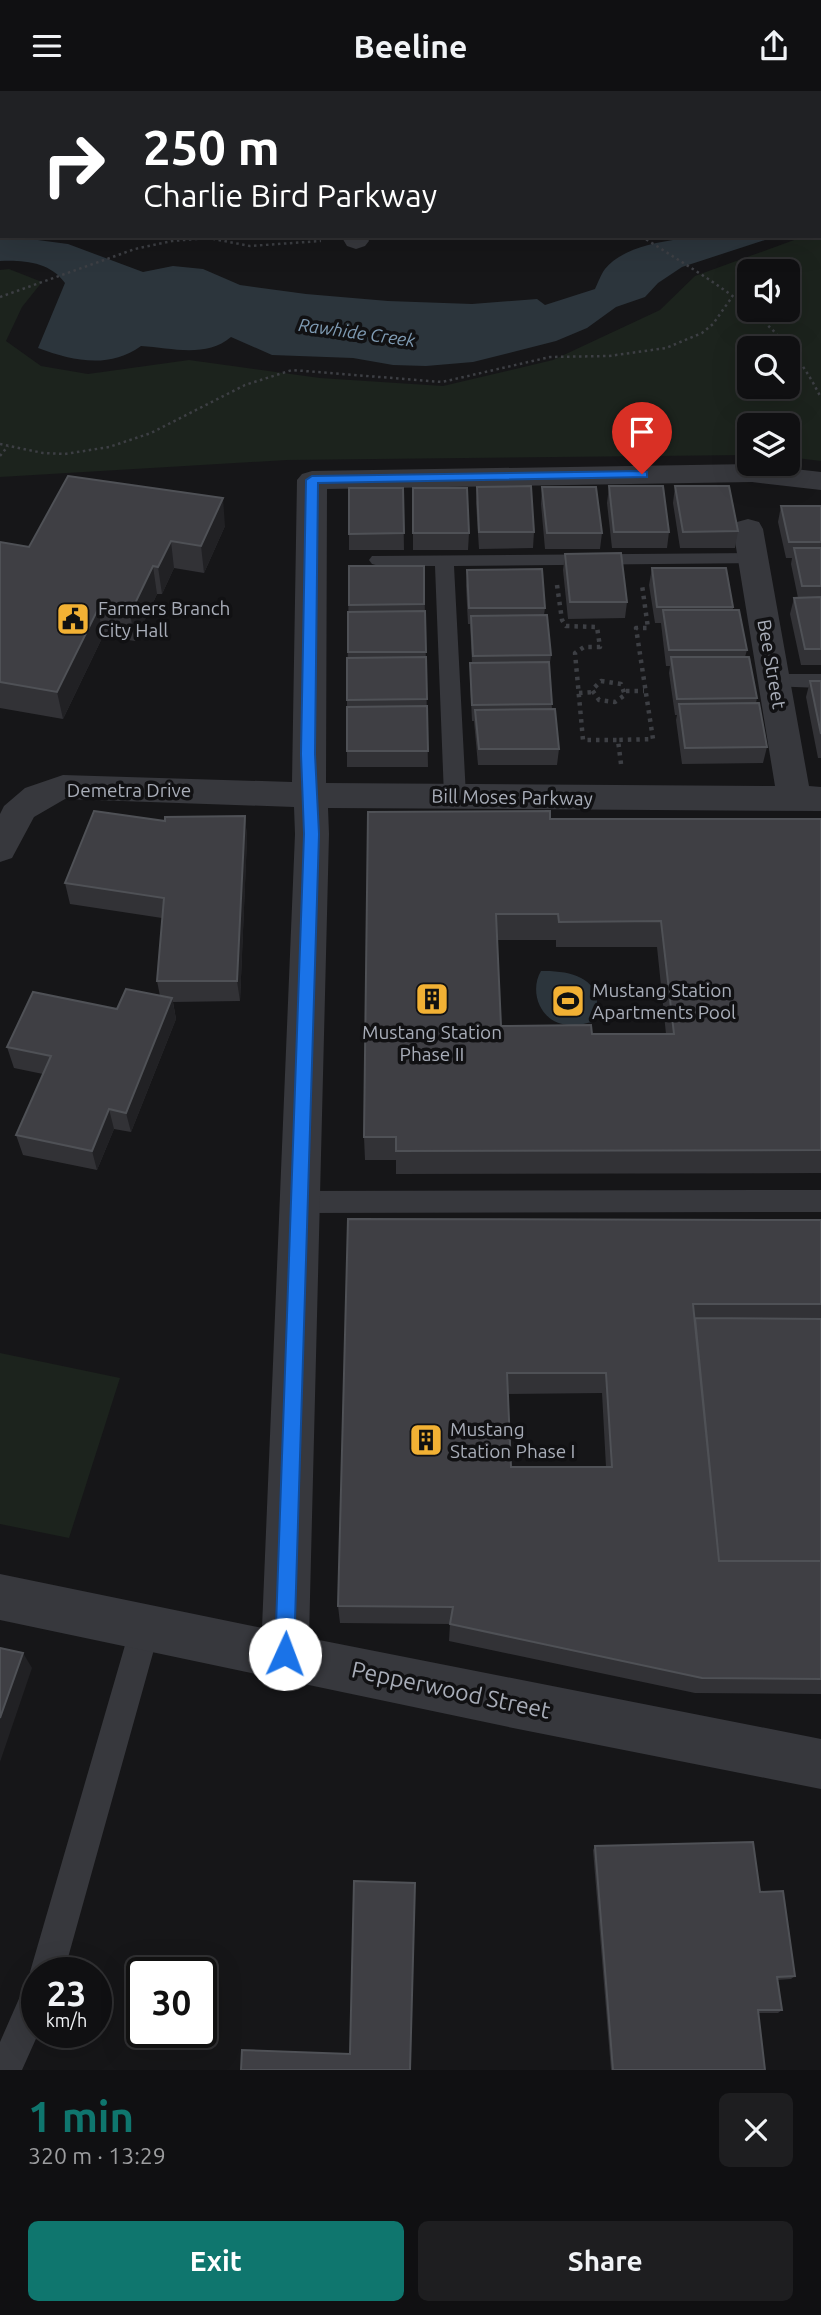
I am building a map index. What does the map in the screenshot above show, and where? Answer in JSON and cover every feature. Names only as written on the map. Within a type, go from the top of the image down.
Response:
[{"type":"street","points":[[285,1654],[312,834],[308,754],[312,480],[752,473],[821,481]]},
{"type":"street","name":"Bee Street","points":[[751,544],[776,681],[807,799]]},
{"type":"street","name":"Demetra Drive","points":[[0,849],[9,808],[63,787],[204,790]]},
{"type":"street","name":"Bill Moses Parkway","points":[[204,790],[310,795],[807,799]]},
{"type":"street","name":"Pepperwood Street","points":[[0,1597],[145,1629],[285,1654],[473,1696],[821,1764]]},
{"type":"lane","points":[[379,561],[638,559],[751,544]]},
{"type":"lane","points":[[444,561],[455,796]]},
{"type":"lane","points":[[776,681],[821,681]]},
{"type":"lane","points":[[300,1202],[821,1201]]},
{"type":"lane","points":[[51,1957],[145,1629]]},
{"type":"lane","points":[[5,2070],[21,2034]]},
{"type":"path","points":[[0,297],[135,249],[172,241],[208,238],[250,246],[355,239]]},
{"type":"path","points":[[644,238],[732,297],[783,336],[804,364],[821,398]]},
{"type":"path","points":[[0,444],[46,453],[75,455],[125,443],[168,426],[223,396],[276,373],[292,370],[442,382],[550,357],[609,356],[677,344],[708,329],[732,297]]},
{"type":"path","points":[[0,456],[8,446]]},
{"type":"path","points":[[554,561],[562,620],[572,628],[597,627],[600,647],[584,647],[575,653],[583,740],[653,739],[636,628],[648,628],[638,559]]},
{"type":"path","points":[[593,692],[597,683],[606,680],[621,684],[626,691]]},
{"type":"path","points":[[626,691],[644,691]]},
{"type":"path","points":[[593,692],[599,700],[609,703],[623,698],[626,691]]},
{"type":"path","points":[[579,693],[593,692]]},
{"type":"path","points":[[618,740],[621,771]]},
{"type":"shaded area","points":[[800,238],[821,238],[821,461],[800,458],[800,413],[737,413],[737,455],[287,460],[0,477],[0,270],[9,269],[42,282],[22,307],[6,341],[41,366],[88,374],[189,360],[320,378],[443,386],[553,360],[660,310],[695,276],[737,261],[737,322],[800,322],[800,259],[742,259]]},
{"type":"shaded area","points":[[0,1353],[120,1378],[69,1538],[0,1524]]},
{"type":"water","name":"Rawhide Creek","points":[[0,238],[23,238],[68,244],[143,272],[173,266],[203,269],[240,285],[306,294],[472,304],[537,299],[545,305],[595,289],[605,269],[619,257],[638,248],[661,242],[698,238],[771,238],[682,267],[658,283],[645,297],[616,307],[587,328],[556,341],[473,362],[426,366],[393,365],[353,358],[272,355],[231,337],[211,348],[200,350],[141,346],[116,358],[104,360],[91,361],[51,353],[38,348],[65,283],[52,271],[36,264],[0,261]]},
{"type":"water","name":"Mustang Station Apartments Pool","points":[[541,971],[566,973],[586,981],[593,988],[596,997],[597,1008],[593,1022],[560,1024],[545,1014],[537,998],[536,989]]},
{"type":"building","name":"Farmers Branch City Hall","points":[[68,476],[223,498],[201,546],[171,541],[158,567],[153,566],[130,614],[98,609],[57,692],[0,682],[0,542],[29,547]]},
{"type":"building","points":[[531,486],[534,532],[479,532],[477,487]]},
{"type":"building","points":[[609,486],[663,486],[669,532],[614,532]]},
{"type":"building","points":[[675,486],[729,486],[738,531],[683,532]]},
{"type":"building","points":[[542,487],[596,487],[602,533],[547,533]]},
{"type":"building","points":[[349,488],[403,488],[404,533],[349,534]]},
{"type":"building","points":[[413,488],[467,488],[469,533],[413,533]]},
{"type":"building","points":[[781,506],[821,506],[821,542],[789,542]]},
{"type":"building","points":[[794,548],[821,548],[821,586],[802,586]]},
{"type":"building","points":[[621,553],[627,602],[570,602],[565,554]]},
{"type":"building","points":[[349,566],[424,566],[424,604],[349,605]]},
{"type":"building","points":[[652,568],[726,568],[733,607],[657,607]]},
{"type":"building","points":[[542,569],[545,608],[469,608],[467,570]]},
{"type":"building","points":[[821,597],[821,649],[805,649],[794,598]]},
{"type":"building","points":[[663,610],[739,610],[747,650],[669,650]]},
{"type":"building","points":[[425,611],[426,652],[348,652],[348,612]]},
{"type":"building","points":[[547,615],[551,655],[473,656],[471,616]]},
{"type":"building","points":[[426,657],[427,699],[347,700],[347,658]]},
{"type":"building","points":[[671,657],[749,657],[757,698],[677,699]]},
{"type":"building","points":[[549,662],[552,704],[472,705],[470,663]]},
{"type":"building","points":[[810,681],[821,681],[821,734]]},
{"type":"building","points":[[759,703],[767,747],[685,748],[679,704]]},
{"type":"building","points":[[427,706],[428,751],[347,751],[347,707]]},
{"type":"building","points":[[555,709],[559,749],[479,749],[475,710]]},
{"type":"building","points":[[94,811],[165,821],[165,817],[245,816],[237,981],[157,981],[164,898],[65,883]]},
{"type":"building","name":"Mustang Station Phase II","points":[[550,811],[550,819],[821,819],[821,1150],[396,1151],[396,1137],[364,1137],[368,812]],"holes":[[[496,914],[558,914],[559,922],[661,921],[674,1034],[592,1034],[591,1025],[501,1026]]]},
{"type":"building","points":[[126,989],[172,998],[126,1113],[109,1109],[92,1151],[16,1135],[51,1056],[7,1047],[33,992],[117,1009]]},
{"type":"building","name":"Mustang Station Phase I","points":[[348,1219],[821,1220],[821,1304],[693,1304],[719,1561],[821,1561],[821,1679],[702,1678],[450,1624],[453,1607],[338,1606]],"holes":[[[507,1373],[606,1373],[612,1467],[511,1467]]]},
{"type":"building","points":[[695,1318],[821,1319],[821,1561],[719,1561]]},
{"type":"building","points":[[0,1648],[23,1653],[0,1718]]},
{"type":"building","points":[[753,1842],[760,1892],[783,1891],[795,1976],[777,1977],[782,2010],[758,2010],[765,2070],[613,2070],[595,1846]]},
{"type":"building","points":[[354,1881],[415,1883],[410,2070],[241,2070],[242,2050],[350,2054]]},
{"type":"place","name":"Farmers Branch City Hall","points":[[73,619]]},
{"type":"place","name":"Mustang Station Phase II","points":[[432,999]]},
{"type":"place","name":"Mustang Station Apartments Pool","points":[[568,1001]]},
{"type":"place","name":"Mustang Station Phase I","points":[[426,1440]]},
{"type":"route","points":[[285,1654],[312,834],[308,754],[312,480],[642,474]]}]
